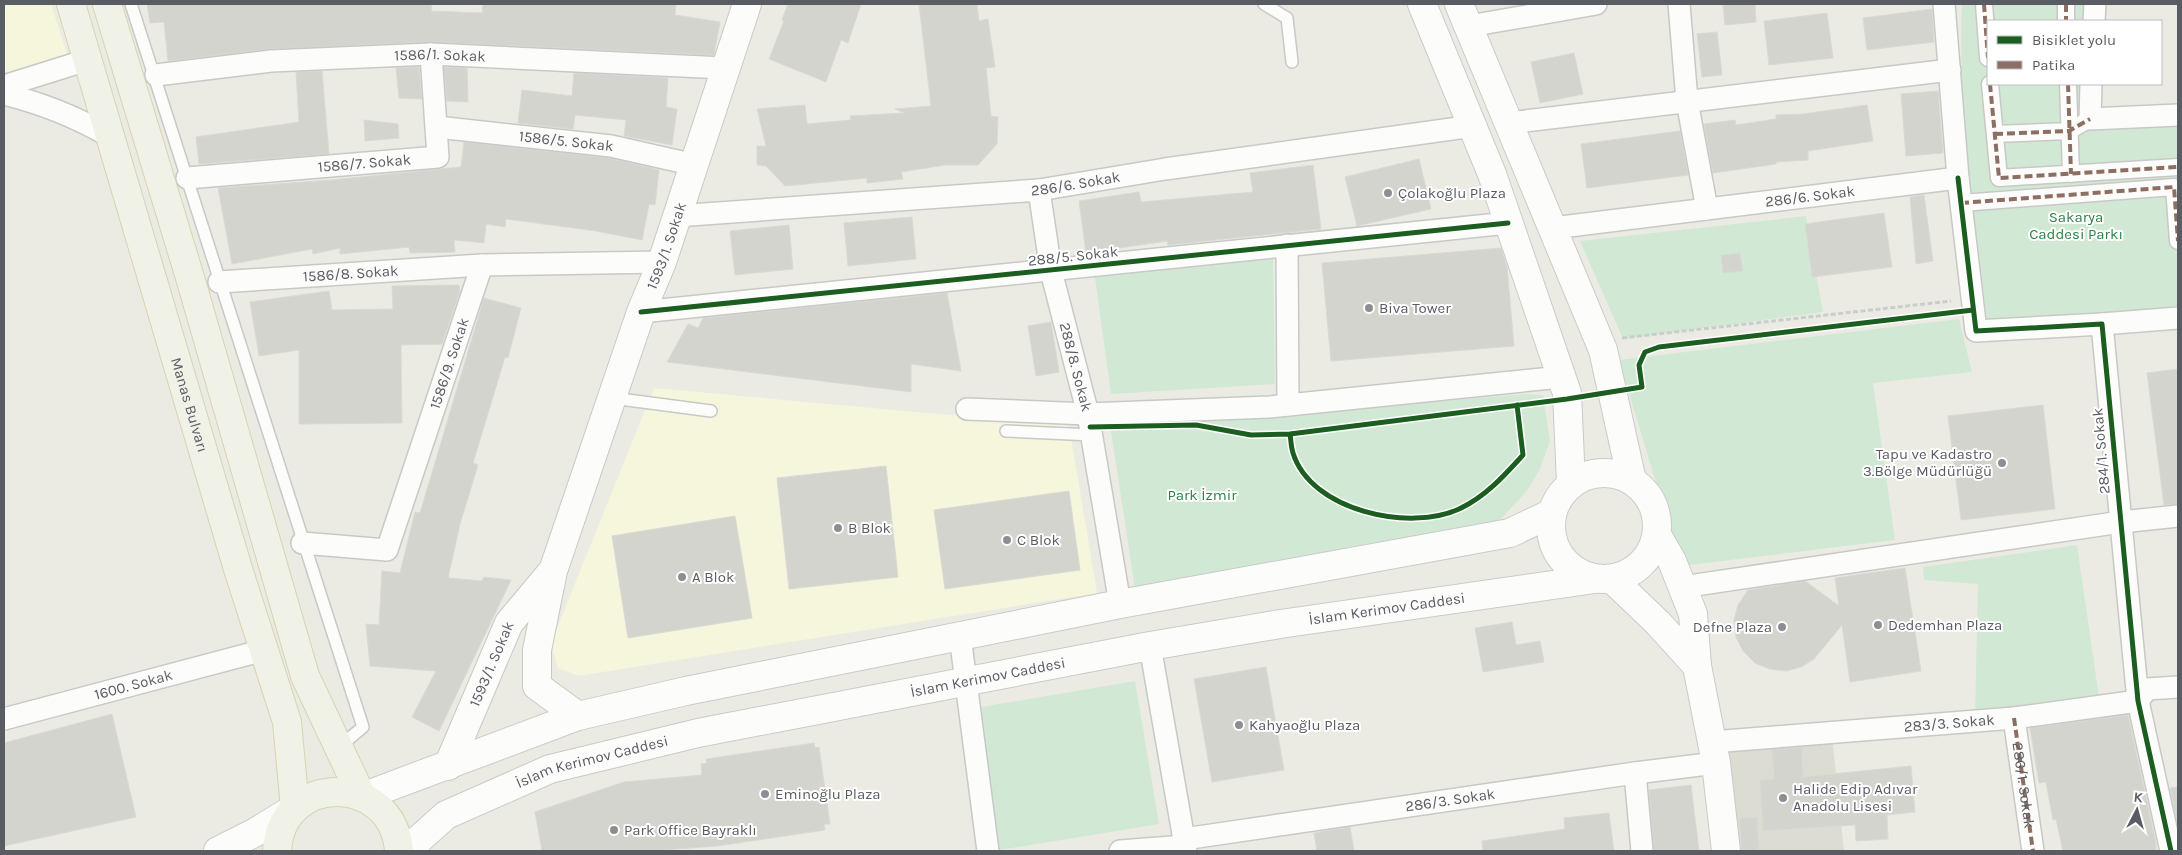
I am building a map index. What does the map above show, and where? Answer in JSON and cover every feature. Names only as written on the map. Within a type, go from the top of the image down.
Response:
[{"type":"main road","name":"Manas Bulvarı","points":[[71,4],[109,136],[287,722],[295,808]]},
{"type":"main road","points":[[107,4],[191,280],[305,676],[362,797]]},
{"type":"main road","name":"1593/1. Sokak","points":[[578,716],[537,686],[537,650],[553,571],[641,312],[662,262],[724,68],[747,4]]},
{"type":"main road","points":[[1422,4],[1473,126],[1567,393],[1571,483]]},
{"type":"main road","points":[[1464,15],[1599,340],[1611,383],[1632,480]]},
{"type":"main road","points":[[1473,126],[1509,123]]},
{"type":"main road","points":[[1601,472],[1618,474],[1632,480],[1648,495],[1656,514],[1657,536],[1652,551],[1642,564],[1628,574],[1603,579],[1578,573],[1564,562],[1555,547],[1550,530],[1552,513],[1559,496],[1571,483],[1585,476],[1601,472]]},
{"type":"main road","points":[[362,797],[578,716],[686,691],[1120,604],[1510,533],[1552,513]]},
{"type":"main road","points":[[1657,536],[1672,561],[1693,614],[1697,666],[1714,752],[1726,851]]},
{"type":"main road","name":"1593/1. Sokak","points":[[448,766],[509,623],[553,571]]},
{"type":"main road","points":[[1603,579],[1658,623],[1697,666]]},
{"type":"main road","name":"İslam Kerimov Caddesi","points":[[406,851],[446,815],[550,769],[698,733],[1150,646],[1280,624],[1603,579]]},
{"type":"main road","points":[[218,851],[254,833],[309,798],[326,792],[347,792],[362,797],[379,807],[390,821],[397,839],[399,851]]},
{"type":"main road","points":[[277,851],[282,826],[295,808]]},
{"type":"street","points":[[1464,15],[1596,4]]},
{"type":"street","points":[[1679,4],[1687,101],[1707,209]]},
{"type":"street","points":[[1944,4],[1958,178],[1976,331],[2178,318]]},
{"type":"street","points":[[1984,4],[1987,44]]},
{"type":"street","points":[[2066,4],[2066,20]]},
{"type":"street","points":[[2094,20],[2095,4]]},
{"type":"street","name":"1586/1. Sokak","points":[[156,75],[271,61],[431,54],[724,68]]},
{"type":"street","name":"1586/7. Sokak","points":[[187,178],[438,157],[431,54]]},
{"type":"street","points":[[4,86],[87,60]]},
{"type":"street","points":[[1509,123],[1950,70]]},
{"type":"street","points":[[1990,85],[1999,178],[2178,167]]},
{"type":"street","points":[[2068,85],[2071,174]]},
{"type":"street","points":[[2090,119],[2091,85]]},
{"type":"street","points":[[4,94],[36,102],[90,125],[109,136]]},
{"type":"street","points":[[1995,134],[2069,131],[2090,119],[2178,115]]},
{"type":"street","name":"286/6. Sokak","points":[[676,216],[1039,190],[1166,169],[1473,126]]},
{"type":"street","name":"1586/5. Sokak","points":[[436,127],[611,146],[694,165]]},
{"type":"street","name":"286/6. Sokak","points":[[1553,228],[1958,178]]},
{"type":"street","points":[[1961,203],[2174,186],[2178,241]]},
{"type":"street","name":"288/8. Sokak","points":[[1039,190],[1052,271],[1088,414],[1120,604]]},
{"type":"street","name":"288/5. Sokak","points":[[641,312],[1508,223]]},
{"type":"street","points":[[1287,245],[1288,405]]},
{"type":"street","points":[[482,265],[662,262]]},
{"type":"street","name":"1586/8. Sokak","points":[[219,282],[482,265]]},
{"type":"street","name":"1586/9. Sokak","points":[[302,542],[387,550],[482,265]]},
{"type":"street","name":"284/1. Sokak","points":[[2102,324],[2138,701],[2171,851]]},
{"type":"street","points":[[967,409],[1088,414],[1288,405],[1561,377]]},
{"type":"street","points":[[1682,587],[2121,522],[2178,516]]},
{"type":"street","points":[[960,636],[988,851]]},
{"type":"street","points":[[1150,646],[1185,846]]},
{"type":"street","name":"1600. Sokak","points":[[4,719],[264,650]]},
{"type":"street","name":"283/3. Sokak","points":[[1714,752],[2014,718],[2138,701],[2147,689],[2178,687]]},
{"type":"street","name":"286/1. Sokak","points":[[2014,718],[2033,851]]},
{"type":"street","name":"286/3. Sokak","points":[[1120,851],[1185,846],[1635,773],[1714,752]]},
{"type":"street","points":[[1635,773],[1642,851]]},
{"type":"lane","points":[[131,4],[156,75],[219,282],[363,727],[338,748]]},
{"type":"lane","points":[[1264,4],[1287,18],[1292,62]]},
{"type":"lane","points":[[612,398],[711,411]]},
{"type":"lane","points":[[1006,431],[1092,435]]},
{"type":"path","points":[[1599,340],[1972,299]]},
{"type":"shaded area","points":[[4,4],[51,4],[67,54],[4,73]]},
{"type":"shaded area","points":[[654,388],[1069,426],[1097,593],[578,676],[558,668],[551,643]]},
{"type":"shaded area","name":"Halide Edip Adıvar Anadolu Lisesi","points":[[1832,736],[1844,851],[1732,851],[1723,745]]},
{"type":"green space","name":"Sakarya Caddesi Parkı","points":[[1962,4],[2094,4],[2092,20],[1987,20],[1987,85],[2086,85],[2081,126],[2178,122],[2178,318],[1988,328],[1968,166],[1961,45]]},
{"type":"green space","points":[[1806,216],[1823,312],[1623,339],[1580,241]]},
{"type":"green space","points":[[1273,253],[1275,384],[1111,394],[1094,271]]},
{"type":"green space","points":[[1959,319],[1972,372],[1873,383],[1895,540],[1681,566],[1619,360]]},
{"type":"green space","name":"Park İzmir","points":[[1527,394],[1543,395],[1550,441],[1540,469],[1527,491],[1499,521],[1473,529],[1378,542],[1135,589],[1109,418],[1303,413]]},
{"type":"green space","points":[[2077,545],[2099,697],[1975,714],[1978,584],[1924,580],[1923,567]]},
{"type":"green space","points":[[1135,681],[1159,824],[1000,850],[976,708]]},
{"type":"building","points":[[147,4],[432,4],[431,11],[482,13],[483,4],[676,4],[675,15],[720,22],[714,55],[430,42],[270,49],[168,61],[164,22],[150,23]]},
{"type":"building","points":[[788,4],[861,4],[848,43],[841,40],[826,82],[769,59],[784,21],[782,20]]},
{"type":"building","points":[[919,4],[977,4],[979,21],[988,19],[995,67],[986,68],[991,116],[998,117],[997,144],[978,165],[945,165],[901,172],[903,179],[867,183],[867,178],[785,186],[766,166],[757,165],[757,146],[766,146],[757,109],[805,105],[807,124],[851,120],[850,116],[905,113],[895,109],[931,106]]},
{"type":"building","points":[[1723,4],[1755,4],[1756,22],[1725,25]]},
{"type":"building","points":[[1932,9],[1934,42],[1867,50],[1863,18]]},
{"type":"building","points":[[1827,13],[1833,58],[1769,65],[1764,21]]},
{"type":"building","points":[[1717,32],[1722,75],[1702,77],[1697,34]]},
{"type":"building","points":[[1574,53],[1583,94],[1540,103],[1531,62]]},
{"type":"building","points":[[419,67],[422,99],[399,98],[396,68]]},
{"type":"building","points":[[444,67],[467,68],[468,102],[447,101]]},
{"type":"building","points":[[322,71],[329,154],[199,164],[196,137],[299,122],[296,72]]},
{"type":"building","points":[[574,73],[668,78],[666,107],[677,109],[672,145],[624,136],[626,120],[575,115],[573,129],[518,123],[522,90],[572,96]]},
{"type":"building","points":[[1938,91],[1943,153],[1906,156],[1901,94]]},
{"type":"building","points":[[1867,105],[1873,141],[1808,151],[1808,160],[1776,162],[1776,164],[1713,173],[1704,124],[1735,120],[1736,125],[1776,119],[1776,115],[1803,114]]},
{"type":"building","points":[[364,120],[398,124],[399,138],[365,141]]},
{"type":"building","points":[[1680,131],[1688,175],[1587,188],[1581,144]]},
{"type":"building","points":[[464,142],[609,158],[659,170],[655,205],[649,204],[642,240],[596,231],[506,219],[505,227],[486,224],[484,243],[454,240],[455,252],[410,253],[409,247],[340,254],[340,248],[313,254],[312,249],[232,264],[218,188],[331,180],[461,167]]},
{"type":"building","name":"Çolakoğlu Plaza","points":[[1419,159],[1431,209],[1357,226],[1345,177]]},
{"type":"building","points":[[1313,165],[1321,229],[1168,245],[1167,241],[1086,253],[1079,201],[1139,192],[1141,202],[1253,192],[1250,173]]},
{"type":"building","points":[[1924,195],[1933,261],[1916,264],[1910,197]]},
{"type":"building","points":[[1884,213],[1892,267],[1812,277],[1805,224]]},
{"type":"building","points":[[912,217],[916,259],[848,266],[844,223]]},
{"type":"building","points":[[789,225],[793,269],[735,275],[730,231]]},
{"type":"building","name":"Biva Tower","points":[[1501,248],[1507,267],[1514,346],[1331,361],[1322,263]]},
{"type":"building","points":[[1740,253],[1743,271],[1723,273],[1721,255]]},
{"type":"building","points":[[459,285],[460,291],[442,344],[401,345],[402,423],[299,424],[299,350],[259,356],[250,302],[329,291],[332,310],[393,309],[392,286]]},
{"type":"building","points":[[947,293],[961,371],[911,364],[911,392],[667,362],[688,324],[698,328],[703,318]]},
{"type":"building","points":[[484,298],[521,308],[508,358],[505,357],[473,463],[478,465],[460,524],[448,578],[482,581],[484,577],[511,580],[439,731],[412,717],[436,671],[370,666],[366,624],[379,625],[382,571],[400,573],[415,512],[420,513]]},
{"type":"building","points":[[1051,322],[1059,372],[1036,376],[1028,326]]},
{"type":"building","points":[[2178,369],[2178,504],[2164,505],[2147,373]]},
{"type":"building","name":"Tapu ve Kadastro 3.Bölge Müdürlüğü","points":[[2043,405],[2055,509],[1961,520],[1948,416]]},
{"type":"building","name":"B Blok","points":[[886,466],[898,577],[789,589],[777,478]]},
{"type":"building","name":"C Blok","points":[[1069,491],[1080,570],[945,589],[934,510]]},
{"type":"building","name":"A Blok","points":[[735,516],[752,618],[628,638],[612,536]]},
{"type":"building","points":[[1905,568],[1921,671],[1850,682],[1842,625],[1814,659],[1801,667],[1786,671],[1770,669],[1755,663],[1743,651],[1736,637],[1734,620],[1738,605],[1748,590],[1805,581],[1839,606],[1835,578]]},
{"type":"building","points":[[1512,622],[1516,645],[1540,641],[1544,662],[1483,672],[1475,628]]},
{"type":"building","name":"Kahyaoğlu Plaza","points":[[1266,667],[1284,770],[1212,782],[1194,679]]},
{"type":"building","points":[[112,714],[136,817],[4,846],[4,743]]},
{"type":"building","points":[[2128,715],[2156,843],[2156,851],[2063,851],[2056,819],[2053,820],[2046,782],[2039,783],[2030,728]]},
{"type":"building","points":[[814,743],[815,748],[819,747],[830,824],[824,824],[825,830],[718,846],[649,851],[542,851],[535,812],[624,782],[702,775],[701,764],[707,763],[706,759]]},
{"type":"building","points":[[1802,747],[1803,777],[1911,766],[1915,812],[1887,815],[1888,839],[1856,841],[1855,825],[1763,831],[1760,780],[1774,779],[1772,750]]},
{"type":"building","points":[[1691,785],[1699,851],[1654,851],[1649,790]]},
{"type":"building","points":[[2178,787],[2178,826],[2170,788]]},
{"type":"building","points":[[1609,813],[1614,851],[1483,851],[1482,841],[1565,829],[1564,818]]},
{"type":"building","points":[[1757,817],[1759,850],[1742,851],[1739,818]]},
{"type":"building","points":[[1350,827],[1354,851],[1317,851],[1314,833]]},
{"type":"marked path","points":[[1984,4],[1987,44]]},
{"type":"marked path","points":[[2066,4],[2066,20]]},
{"type":"marked path","points":[[1990,85],[1999,178],[2178,167]]},
{"type":"marked path","points":[[2068,85],[2071,174]]},
{"type":"marked path","points":[[1995,134],[2069,131],[2090,119]]},
{"type":"marked path","points":[[1961,203],[2174,187],[2178,241]]},
{"type":"marked path","points":[[2014,718],[2033,851]]},
{"type":"cycle path","points":[[1958,178],[1976,331],[2102,324],[2138,701],[2171,851]]},
{"type":"cycle path","points":[[641,312],[1508,223]]},
{"type":"cycle path","points":[[1090,427],[1196,425],[1251,435],[1290,434],[1567,399],[1642,387],[1639,365],[1645,352],[1659,347],[1973,310]]},
{"type":"cycle path","points":[[1290,434],[1293,453],[1303,473],[1320,489],[1341,502],[1364,511],[1390,517],[1415,518],[1439,516],[1459,509],[1486,492],[1523,455],[1517,405]]},
{"type":"place","name":"Çolakoğlu Plaza","points":[[1388,193]]},
{"type":"place","name":"Biva Tower","points":[[1369,308]]},
{"type":"place","name":"Tapu ve Kadastro 3.Bölge Müdürlüğü","points":[[2002,463]]},
{"type":"place","name":"B Blok","points":[[838,528]]},
{"type":"place","name":"C Blok","points":[[1007,540]]},
{"type":"place","name":"A Blok","points":[[682,577]]},
{"type":"place","name":"Dedemhan Plaza","points":[[1878,625]]},
{"type":"place","name":"Defne Plaza","points":[[1782,627]]},
{"type":"place","name":"Kahyaoğlu Plaza","points":[[1239,725]]},
{"type":"place","name":"Eminoğlu Plaza","points":[[765,794]]},
{"type":"place","name":"Halide Edip Adıvar Anadolu Lisesi","points":[[1783,798]]},
{"type":"place","name":"Park Office Bayraklı","points":[[614,830]]}]
